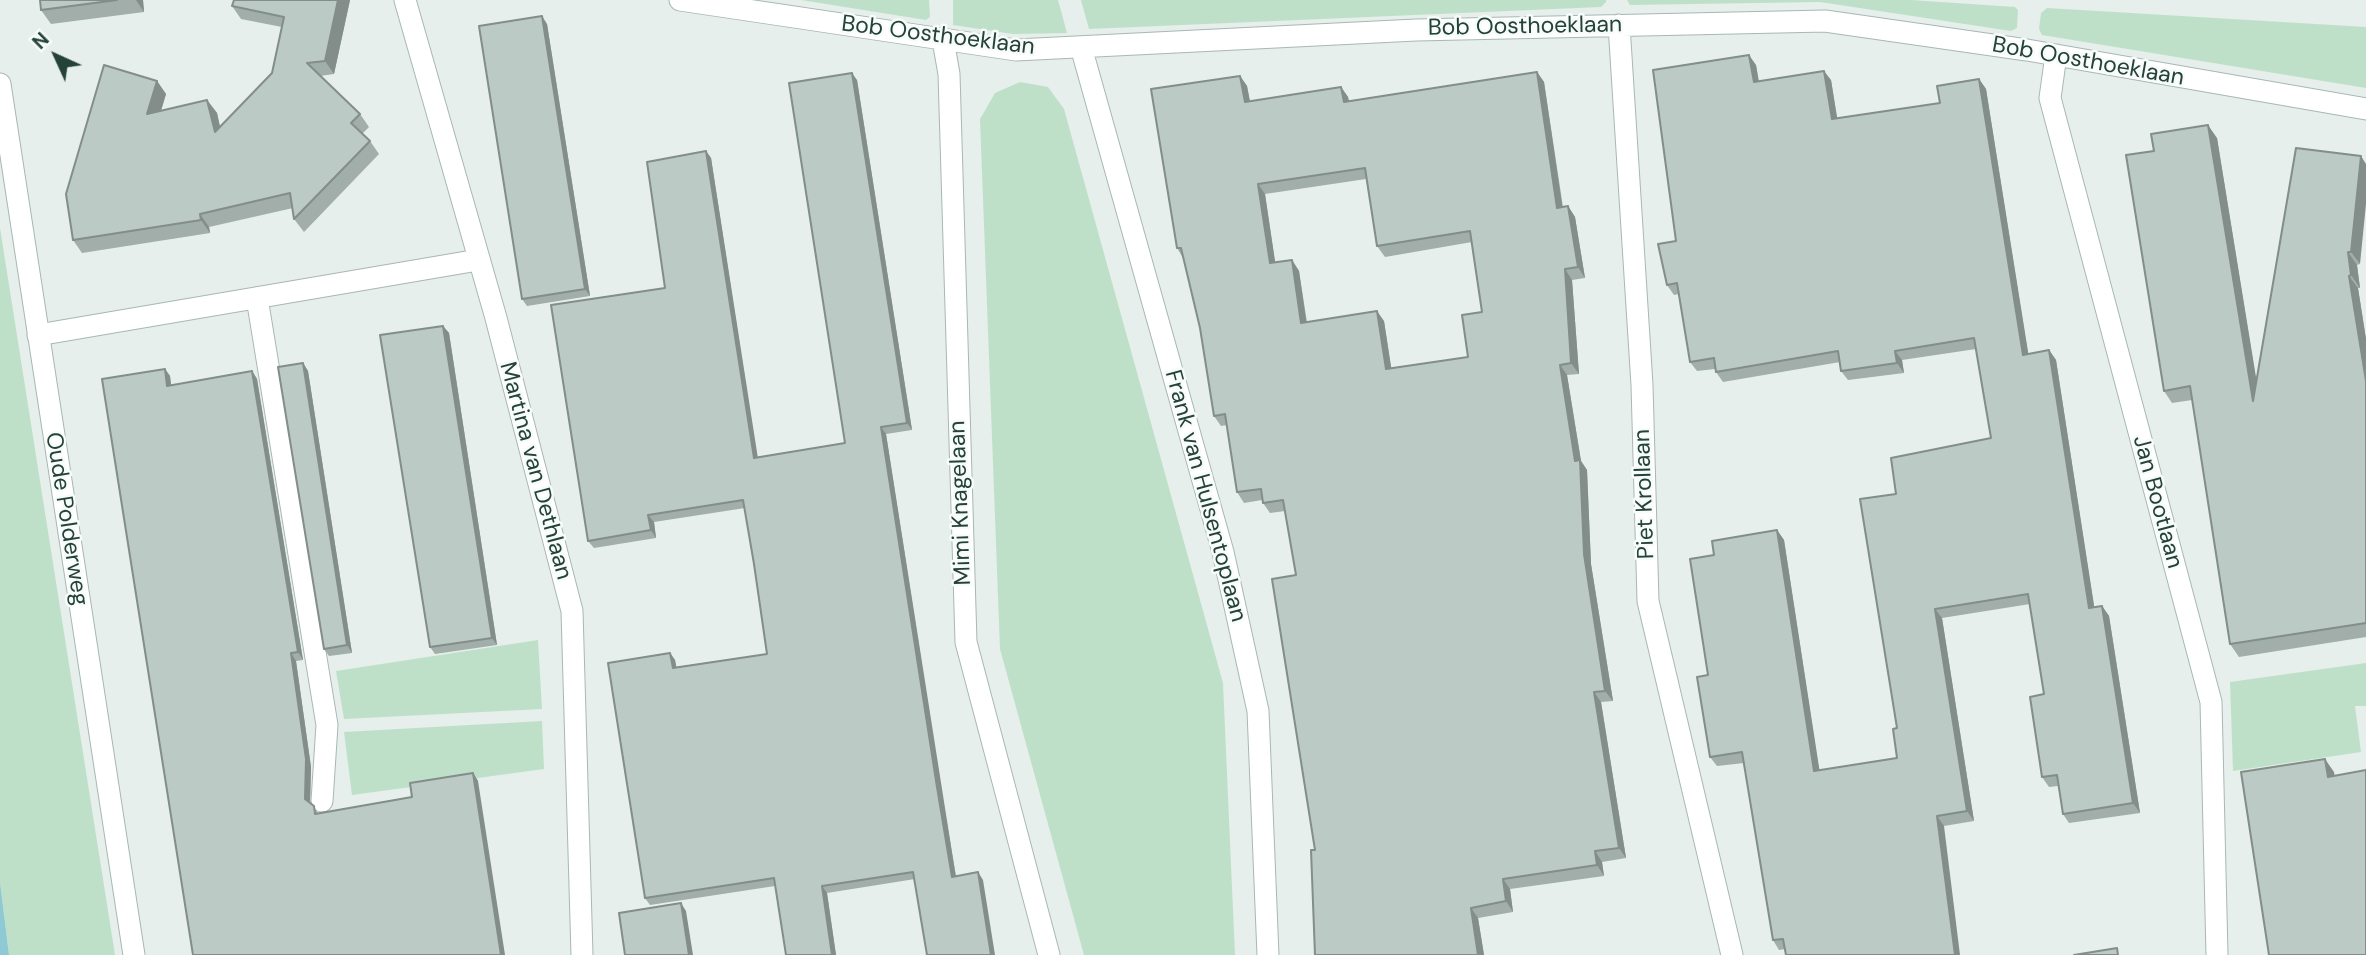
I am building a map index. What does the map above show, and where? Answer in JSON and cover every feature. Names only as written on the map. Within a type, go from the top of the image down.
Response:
[{"type":"street","name":"Martina van Dethlaan","points":[[405,0],[572,611],[582,955]]},
{"type":"street","name":"Bob Oosthoeklaan","points":[[680,0],[1016,50],[1416,30],[1825,21],[2056,55],[2366,109]]},
{"type":"street","name":"Piet Krollaan","points":[[1619,25],[1642,385],[1648,601],[1732,955]]},
{"type":"street","name":"Mimi Knagelaan","points":[[943,40],[949,74],[966,642],[1049,955]]},
{"type":"street","name":"Frank van Hulsentoplaan","points":[[1082,47],[1223,552],[1258,711],[1268,955]]},
{"type":"street","name":"Jan Bootlaan","points":[[2056,55],[2050,97],[2211,702],[2217,955]]},
{"type":"street","name":"Oude Polderweg","points":[[0,84],[134,955]]},
{"type":"street","points":[[38,335],[478,260]]},
{"type":"street","points":[[257,298],[327,725],[322,801]]},
{"type":"green space","points":[[801,0],[929,0],[930,17],[926,20]]},
{"type":"green space","points":[[953,0],[1058,0],[1067,33],[1013,34],[953,25]]},
{"type":"green space","points":[[1081,0],[1606,2],[1601,7],[1089,29]]},
{"type":"green space","points":[[1627,0],[1911,0],[2015,7],[2018,10],[2017,28],[2011,31],[1820,2],[1630,5]]},
{"type":"green space","points":[[2047,8],[2366,27],[2366,88],[2042,35],[2039,29],[2041,13]]},
{"type":"green space","points":[[1020,82],[1048,87],[1064,109],[1223,683],[1235,955],[1084,955],[1000,649],[980,119],[995,93]]},
{"type":"green space","points":[[0,228],[115,955],[9,955],[0,882]]},
{"type":"green space","points":[[538,640],[542,709],[344,719],[336,671]]},
{"type":"green space","points":[[2366,663],[2366,706],[2355,706],[2361,752],[2233,771],[2230,682]]},
{"type":"green space","points":[[542,721],[544,769],[352,795],[344,732]]},
{"type":"water","points":[[0,882],[9,955],[0,955]]},
{"type":"building","points":[[40,0],[117,0],[41,10]]},
{"type":"building","points":[[234,0],[338,0],[325,61],[307,63],[360,114],[351,123],[370,141],[294,219],[290,193],[200,214],[201,220],[73,240],[66,194],[104,65],[157,81],[147,114],[207,100],[215,132],[272,73],[284,17],[232,6]]},
{"type":"building","points":[[542,16],[585,289],[522,299],[479,26]]},
{"type":"building","points":[[1749,55],[1754,82],[1824,71],[1832,119],[1940,103],[1937,86],[1979,79],[2023,355],[2049,350],[2089,608],[2102,606],[2133,803],[2063,814],[2057,775],[2042,777],[2030,697],[2044,694],[2028,594],[1935,609],[1967,811],[1937,816],[1955,955],[1786,955],[1783,939],[1773,940],[1742,752],[1710,757],[1697,677],[1708,675],[1690,559],[1714,555],[1712,541],[1777,530],[1814,771],[1897,758],[1893,729],[1897,728],[1860,499],[1896,494],[1891,458],[1991,438],[1974,338],[1895,351],[1897,363],[1841,371],[1838,351],[1716,372],[1714,358],[1690,362],[1677,283],[1667,285],[1658,244],[1676,241],[1653,70]]},
{"type":"building","points":[[1537,72],[1557,208],[1568,206],[1578,267],[1565,269],[1571,363],[1560,365],[1575,461],[1580,460],[1584,554],[1605,691],[1594,692],[1619,848],[1595,851],[1597,865],[1503,879],[1506,901],[1471,908],[1478,955],[1315,955],[1311,850],[1315,850],[1272,579],[1296,575],[1283,500],[1263,503],[1261,489],[1237,492],[1225,414],[1214,416],[1200,328],[1181,248],[1177,248],[1151,89],[1240,76],[1245,102],[1341,87],[1344,102]],"holes":[[[1365,168],[1377,246],[1470,231],[1482,312],[1462,315],[1468,357],[1386,369],[1377,311],[1301,323],[1292,260],[1270,263],[1258,184]]]},
{"type":"building","points":[[852,73],[907,423],[881,427],[937,787],[952,877],[978,872],[991,955],[927,955],[913,872],[822,886],[832,955],[786,955],[774,878],[645,898],[608,663],[670,653],[673,668],[767,654],[743,500],[648,515],[651,530],[588,541],[551,305],[665,288],[647,162],[706,151],[754,458],[845,443],[789,83]]},
{"type":"building","points":[[2208,125],[2253,401],[2296,148],[2361,156],[2351,252],[2348,252],[2349,276],[2366,381],[2366,623],[2230,644],[2190,386],[2164,391],[2126,155],[2154,151],[2151,134]]},
{"type":"building","points":[[443,326],[492,638],[430,647],[380,335]]},
{"type":"building","points":[[303,363],[347,645],[324,649],[278,367]]},
{"type":"building","points":[[165,369],[167,386],[252,371],[298,652],[291,653],[306,759],[305,799],[314,806],[315,814],[412,797],[410,783],[473,773],[501,955],[193,955],[102,379]]},
{"type":"building","points":[[2325,759],[2328,777],[2366,770],[2366,955],[2269,955],[2241,772]]},
{"type":"building","points":[[681,903],[689,955],[625,955],[619,913]]},
{"type":"building","points":[[2117,948],[2118,955],[2074,955]]}]
